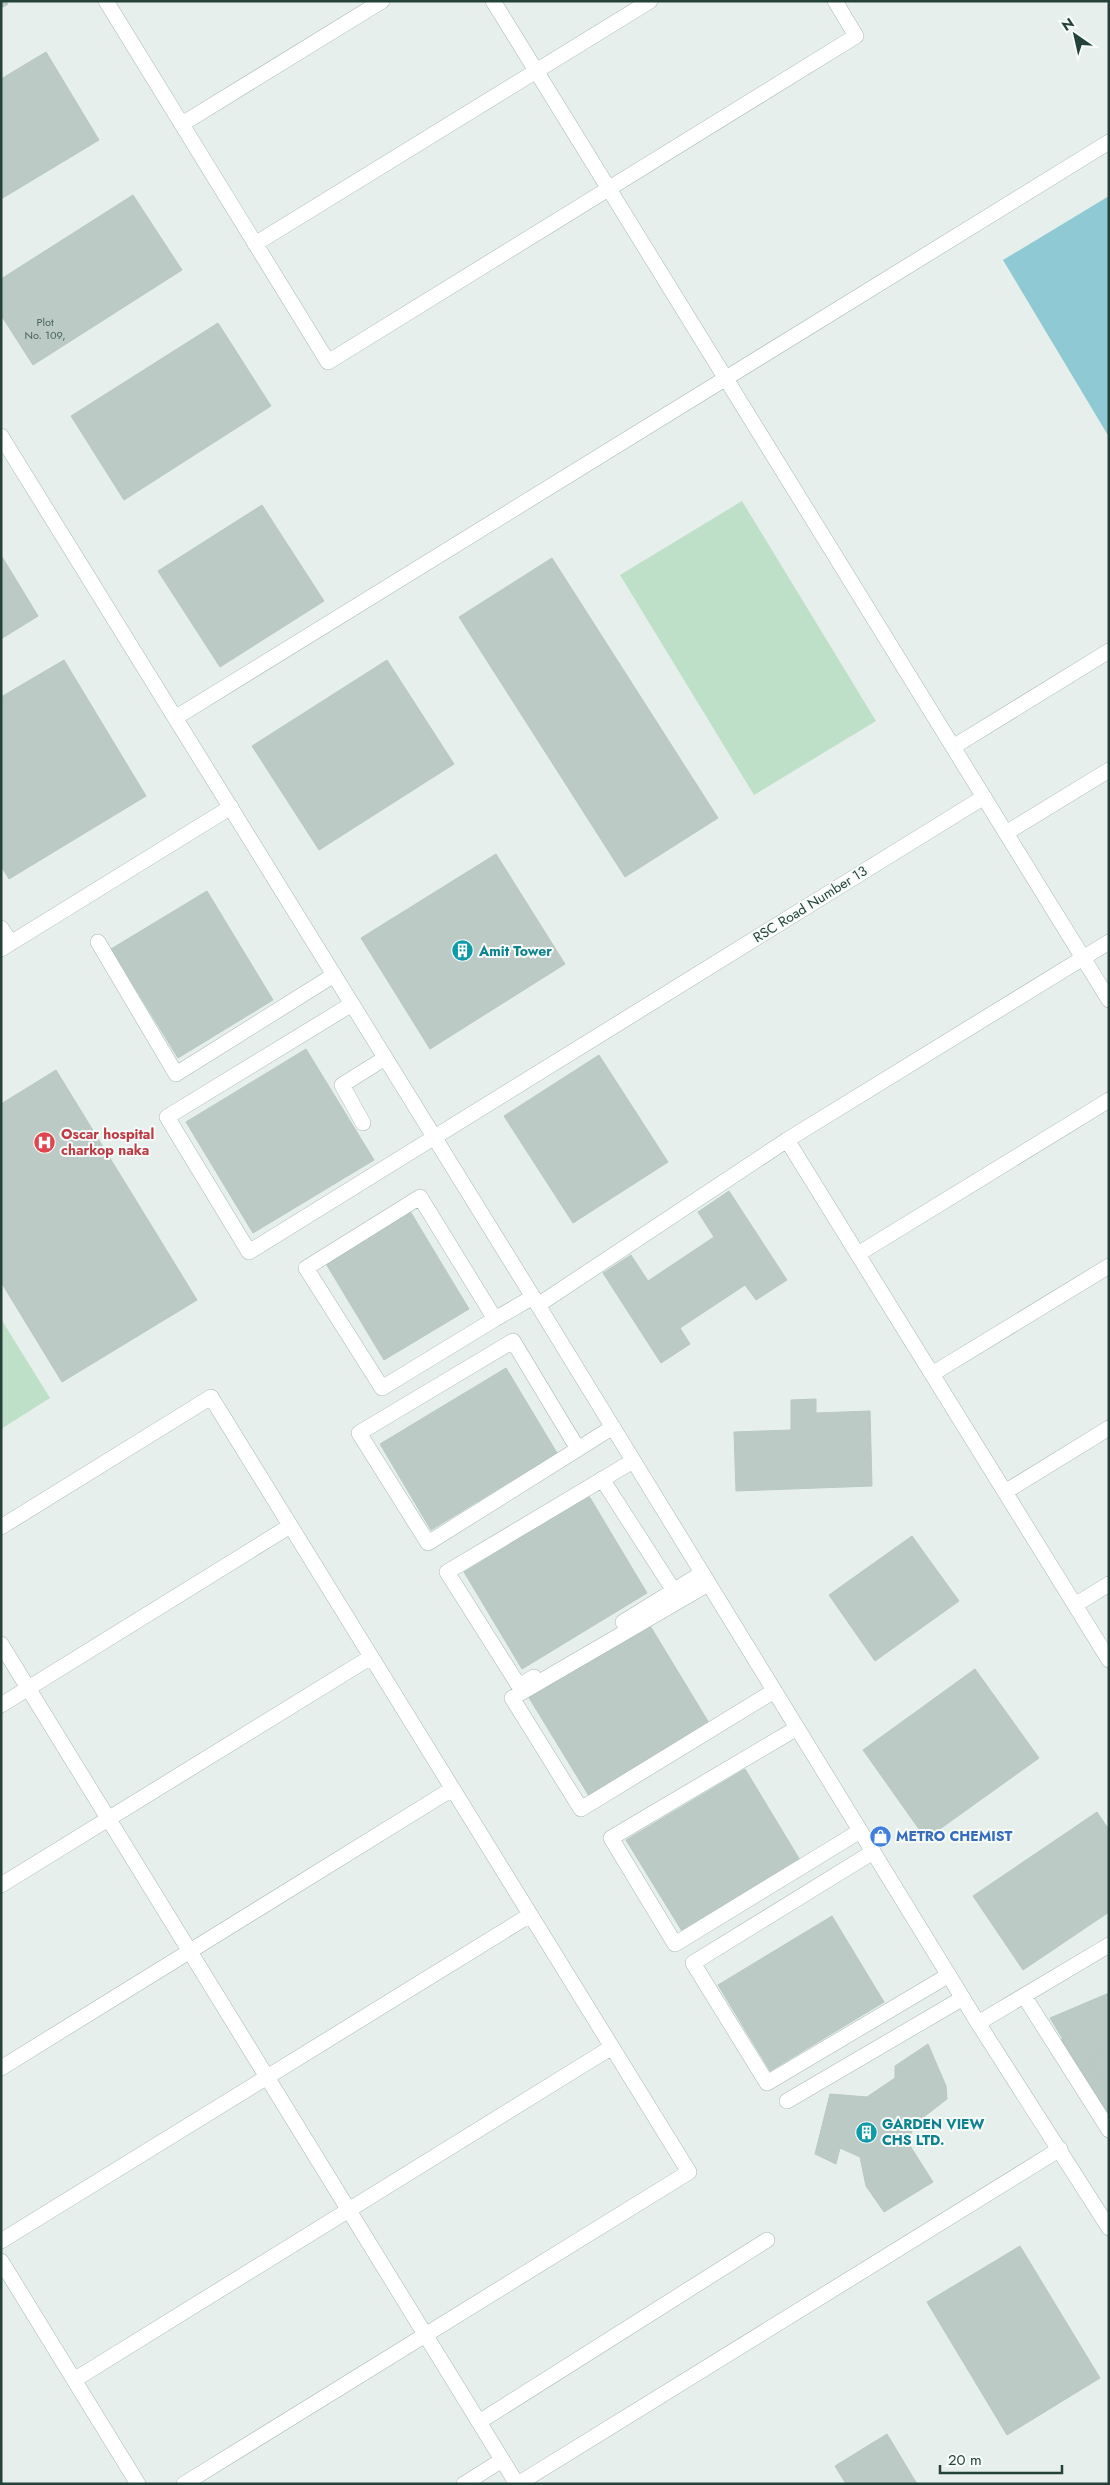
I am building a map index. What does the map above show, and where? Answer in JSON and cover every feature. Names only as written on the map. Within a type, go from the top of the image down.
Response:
[{"type":"street","points":[[182,124],[382,1]]},
{"type":"street","points":[[493,1],[1109,1000]]},
{"type":"street","points":[[256,244],[650,1]]},
{"type":"street","points":[[107,2],[328,362],[856,36],[835,1]]},
{"type":"street","points":[[176,718],[1109,142]]},
{"type":"street","points":[[1,436],[536,1301],[978,2023],[1109,2228]]},
{"type":"street","points":[[953,747],[1109,651]]},
{"type":"street","points":[[1006,833],[1109,770]]},
{"type":"street","name":"RSC Road Number 13","points":[[352,1004],[167,1117],[249,1252],[984,797]]},
{"type":"street","points":[[1,928],[6,946],[231,807]]},
{"type":"street","points":[[98,942],[176,1074],[334,975]]},
{"type":"street","points":[[495,1319],[420,1197],[306,1268],[382,1388],[495,1319],[536,1301],[787,1140],[1109,942]]},
{"type":"street","points":[[363,1123],[342,1085],[385,1058]]},
{"type":"street","points":[[858,1254],[1109,1100]]},
{"type":"street","points":[[787,1140],[1109,1660]]},
{"type":"street","points":[[932,1374],[1109,1266]]},
{"type":"street","points":[[578,1449],[513,1341],[359,1433],[428,1542],[578,1449],[613,1427]]},
{"type":"street","points":[[1,1527],[211,1397],[689,2172],[184,2484]]},
{"type":"street","points":[[1005,1492],[1109,1428]]},
{"type":"street","points":[[633,1461],[447,1572],[519,1686],[674,1591],[705,1579]]},
{"type":"street","points":[[602,1480],[674,1591]]},
{"type":"street","points":[[1,1705],[290,1526]]},
{"type":"street","points":[[705,1579],[512,1698],[581,1809],[774,1691]]},
{"type":"street","points":[[1075,1605],[1109,1584]]},
{"type":"street","points":[[1,1644],[518,2484],[1060,2149]]},
{"type":"street","points":[[1,1885],[371,1657]]},
{"type":"street","points":[[797,1728],[611,1838],[675,1944],[860,1831]]},
{"type":"street","points":[[1,2068],[452,1789]]},
{"type":"street","points":[[873,1852],[693,1963],[767,2083],[949,1975]]},
{"type":"street","points":[[1,2241],[530,1915]]},
{"type":"street","points":[[978,2023],[1109,1945]]},
{"type":"street","points":[[1024,1996],[1109,2130]]},
{"type":"street","points":[[787,2101],[963,1998]]},
{"type":"street","points":[[74,2380],[612,2047]]},
{"type":"street","points":[[479,2422],[767,2240]]},
{"type":"street","points":[[1,2262],[138,2484]]},
{"type":"street","points":[[464,2484],[502,2460]]},
{"type":"green space","points":[[742,501],[876,721],[754,795],[620,575]]},
{"type":"green space","points":[[1,1319],[50,1398],[1,1429]]},
{"type":"water","points":[[1109,196],[1109,437],[1003,260]]},
{"type":"building","points":[[1,1],[6,1],[8,4],[1,8]]},
{"type":"building","points":[[46,52],[99,140],[1,199],[1,79]]},
{"type":"building","points":[[133,195],[182,270],[33,365],[1,315],[1,279]]},
{"type":"building","points":[[218,323],[271,406],[124,500],[71,416]]},
{"type":"building","points":[[262,505],[324,601],[220,667],[158,571]]},
{"type":"building","points":[[1,555],[38,616],[1,639]]},
{"type":"building","points":[[552,558],[718,818],[625,877],[459,617]]},
{"type":"building","points":[[64,660],[146,796],[9,879],[1,866],[1,697]]},
{"type":"building","points":[[387,660],[454,764],[319,850],[252,746]]},
{"type":"building","name":"Amit Tower","points":[[496,854],[565,964],[430,1049],[361,938]]},
{"type":"building","points":[[207,891],[273,1000],[178,1058],[111,949]]},
{"type":"building","points":[[306,1049],[374,1160],[253,1233],[186,1122]]},
{"type":"building","points":[[599,1055],[668,1162],[573,1223],[504,1116]]},
{"type":"building","points":[[56,1070],[197,1300],[62,1382],[1,1282],[1,1104]]},
{"type":"building","points":[[729,1191],[787,1280],[756,1300],[745,1285],[680,1328],[690,1344],[661,1363],[603,1273],[631,1255],[648,1281],[714,1237],[698,1212]]},
{"type":"building","points":[[410,1211],[469,1309],[384,1360],[325,1262]]},
{"type":"building","points":[[506,1368],[557,1453],[431,1530],[380,1444]]},
{"type":"building","points":[[816,1399],[816,1413],[870,1411],[872,1486],[736,1491],[734,1432],[791,1430],[791,1400]]},
{"type":"building","points":[[589,1496],[647,1593],[522,1669],[464,1572]]},
{"type":"building","points":[[912,1536],[959,1601],[875,1661],[829,1595]]},
{"type":"building","points":[[649,1624],[709,1723],[589,1796],[528,1696]]},
{"type":"building","points":[[975,1669],[1039,1758],[926,1839],[863,1750]]},
{"type":"building","points":[[745,1769],[803,1865],[685,1936],[626,1840]]},
{"type":"building","points":[[1097,1812],[1109,1830],[1109,1912],[1023,1970],[973,1896]]},
{"type":"building","points":[[832,1916],[884,2002],[770,2071],[718,1985]]},
{"type":"building","points":[[1109,1993],[1109,2115],[1050,2018]]},
{"type":"building","points":[[1109,2008],[1109,2047],[1089,2060],[1105,2084],[1109,2081],[1109,2115],[1059,2041]]},
{"type":"building","name":"GARDEN VIEW CHS LTD.","points":[[928,2044],[946,2086],[947,2099],[916,2123],[907,2141],[933,2182],[884,2212],[866,2186],[860,2157],[840,2148],[836,2164],[815,2154],[830,2094],[867,2097],[895,2078],[895,2066]]},
{"type":"building","points":[[1020,2246],[1100,2378],[1007,2435],[927,2302]]},
{"type":"building","points":[[887,2434],[917,2484],[846,2484],[835,2466]]},
{"type":"place","name":"Amit Tower","points":[[463,951]]},
{"type":"place","name":"Oscar hospital charkop naka","points":[[45,1142]]},
{"type":"place","name":"METRO CHEMIST","points":[[880,1836]]},
{"type":"place","name":"GARDEN VIEW CHS LTD.","points":[[866,2132]]}]
